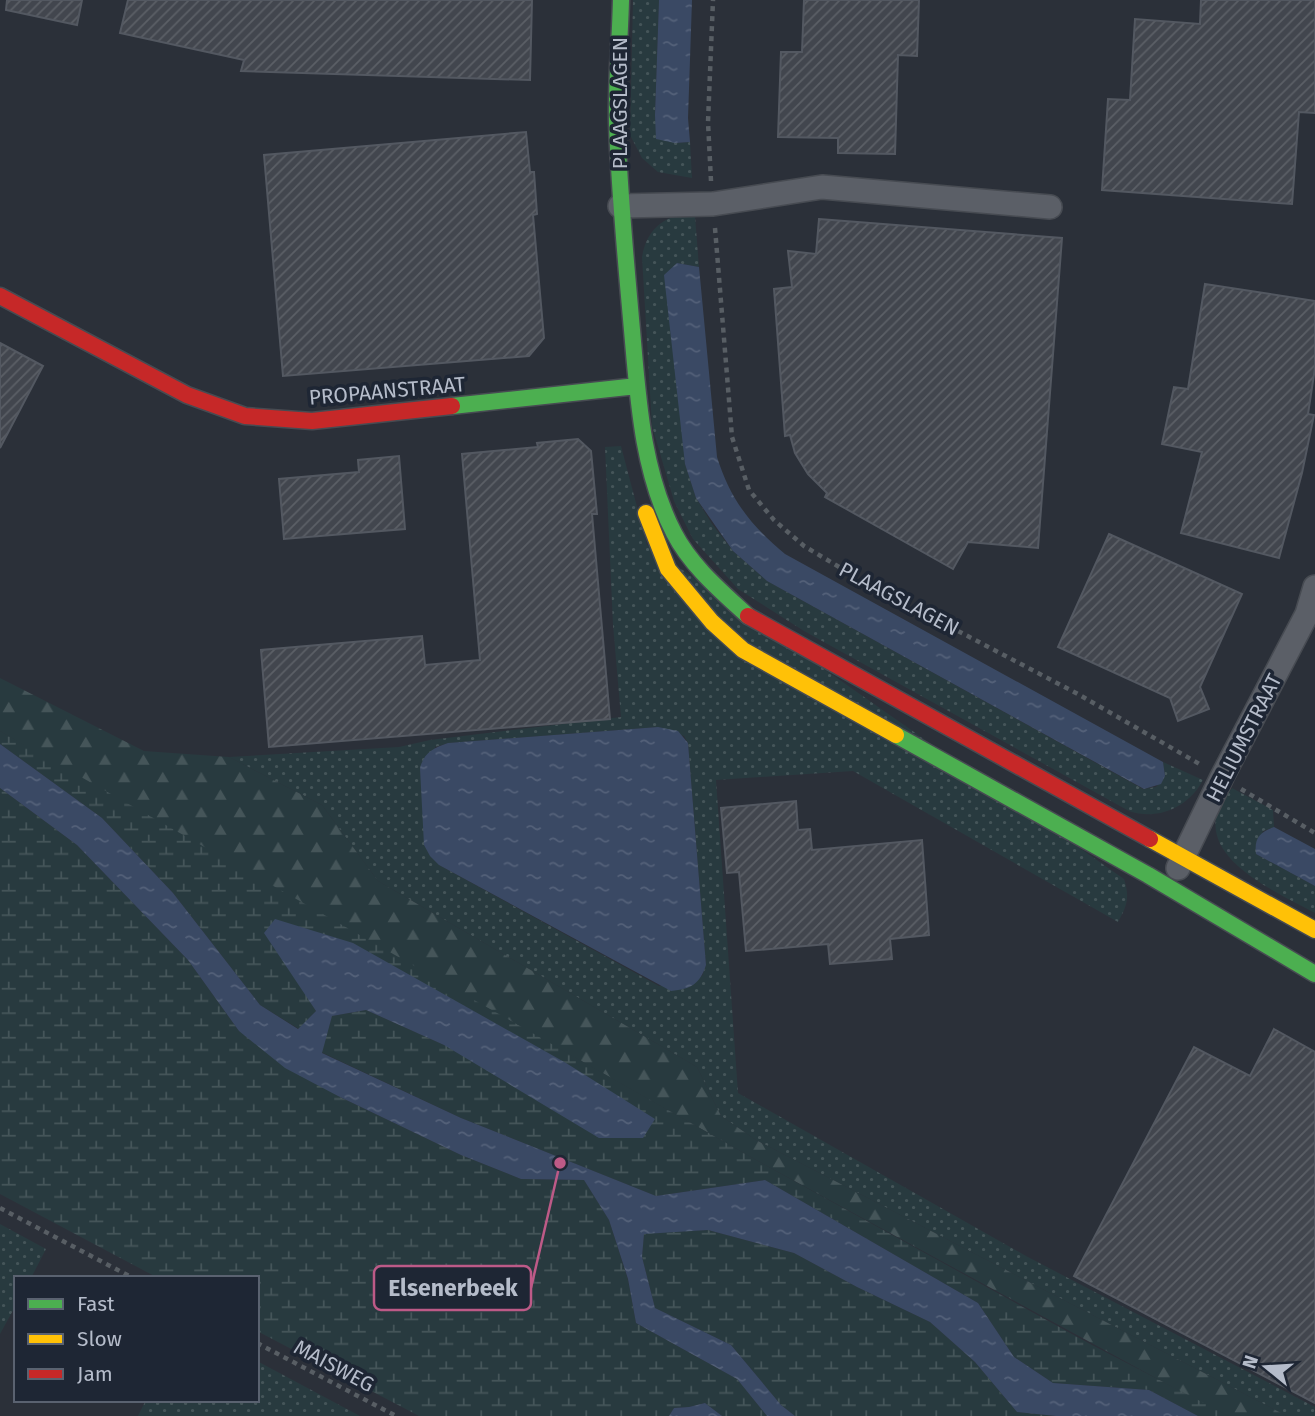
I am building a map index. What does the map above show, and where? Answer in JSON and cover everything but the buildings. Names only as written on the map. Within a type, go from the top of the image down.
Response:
[{"type":"street","name":"PLAAGSLAGEN","points":[[621,0],[617,119],[620,206],[641,428],[640,481],[644,507],[654,539],[668,569],[712,622],[743,650],[1168,887],[1315,974]]},
{"type":"street","points":[[620,206],[713,204],[822,187],[1049,207]]},
{"type":"street","name":"PROPAANSTRAAT","points":[[0,296],[187,395],[245,415],[312,421],[637,386]]},
{"type":"street","name":"PLAAGSLAGEN","points":[[641,428],[654,487],[673,532],[710,582],[748,616],[1315,930]]},
{"type":"street","name":"HELIUMSTRAAT","points":[[1168,887],[1307,614],[1315,587]]},
{"type":"path","name":"PLAAGSLAGEN","points":[[713,0],[708,122],[713,204],[732,437],[749,490],[774,520],[804,546],[861,580],[1076,693],[1315,833]]},
{"type":"path","points":[[0,1208],[129,1276]]},
{"type":"path","name":"MAISWEG","points":[[259,1344],[396,1416]]},
{"type":"green space","points":[[633,0],[659,0],[655,115],[675,143],[690,142],[692,178],[658,172],[642,158],[630,135]]},
{"type":"green space","points":[[689,212],[695,216],[699,267],[677,263],[685,464],[696,498],[733,551],[767,581],[1143,789],[1156,787],[1165,776],[1163,762],[1203,780],[1190,798],[1161,813],[1140,814],[1129,811],[804,631],[738,589],[693,539],[674,501],[652,426],[642,257],[644,247],[657,226]]},
{"type":"green space","points":[[621,446],[647,545],[1124,879],[1126,885],[1127,901],[1118,922],[853,771],[716,780],[738,1093],[1026,1256],[1315,1407],[1315,1416],[1287,1416],[756,1140],[721,1116],[697,1067],[378,881],[322,805],[229,757],[399,747],[430,740],[621,717],[613,625],[605,447]],"holes":[[[658,727],[684,736],[688,743],[706,965],[702,976],[659,986],[439,865],[435,747],[448,743]]]},
{"type":"green space","points":[[0,678],[144,751],[229,757],[322,805],[378,881],[697,1067],[721,1116],[756,1140],[1287,1416],[1229,1416],[1198,1401],[758,1161],[73,774],[0,731]]},
{"type":"green space","points":[[0,731],[758,1161],[1092,1345],[1229,1416],[1198,1416],[1149,1390],[1053,1383],[1014,1357],[978,1303],[765,1180],[656,1196],[461,1118],[321,1052],[332,1016],[366,1010],[444,1045],[566,1063],[303,990],[316,1011],[299,1029],[260,1005],[173,893],[102,818],[0,744]]},
{"type":"green space","points":[[0,788],[77,845],[188,960],[239,1031],[338,1096],[461,1155],[521,1179],[584,1180],[609,1220],[628,1280],[636,1323],[737,1379],[767,1416],[722,1416],[705,1403],[674,1408],[669,1416],[419,1416],[259,1332],[259,1276],[154,1276],[0,1194]]},
{"type":"green space","points":[[1232,788],[1273,810],[1274,827],[1263,831],[1256,854],[1315,886],[1315,913],[1256,880],[1223,849],[1216,830],[1218,810]]},
{"type":"green space","points":[[0,1224],[46,1249],[32,1276],[14,1276],[14,1309],[0,1334]]},
{"type":"green space","points":[[708,1230],[794,1253],[930,1322],[975,1362],[1017,1412],[1056,1416],[795,1416],[781,1405],[731,1345],[655,1308],[642,1257],[644,1233]]},
{"type":"green space","points":[[259,1362],[360,1416],[138,1416],[145,1402],[259,1402]]},
{"type":"water","points":[[659,0],[692,0],[688,118],[690,142],[675,143],[656,139]]},
{"type":"water","points":[[677,263],[699,267],[717,457],[735,499],[762,533],[785,554],[1163,762],[1165,776],[1161,784],[1144,789],[767,581],[733,551],[696,498],[685,464],[664,275]]},
{"type":"water","points":[[658,727],[678,731],[688,743],[706,965],[701,977],[694,984],[671,991],[439,865],[424,845],[420,768],[430,752],[448,743]]},
{"type":"water","points":[[0,744],[102,818],[173,893],[260,1005],[298,1029],[316,1011],[264,933],[275,919],[353,943],[566,1063],[655,1119],[643,1138],[599,1138],[444,1045],[366,1010],[332,1016],[322,1053],[461,1118],[656,1196],[765,1180],[978,1303],[1014,1357],[1053,1383],[1149,1390],[1198,1416],[1056,1416],[1017,1412],[975,1362],[930,1322],[794,1253],[708,1230],[644,1234],[642,1257],[655,1308],[731,1345],[781,1405],[795,1416],[767,1416],[737,1379],[636,1323],[628,1279],[609,1220],[584,1180],[521,1179],[461,1155],[285,1068],[239,1031],[188,960],[77,845],[0,788]]},
{"type":"water","points":[[1274,827],[1315,849],[1315,886],[1256,854],[1259,836]]},
{"type":"water","points":[[705,1403],[722,1416],[669,1416],[674,1408]]},
{"type":"traffic: fast","points":[[621,0],[617,108],[619,175],[637,382],[648,459],[663,509],[681,545],[707,578],[748,616]]},
{"type":"traffic: fast","points":[[452,406],[637,386]]},
{"type":"traffic: fast","points":[[896,735],[1148,875],[1315,974]]},
{"type":"traffic: slow","points":[[646,513],[668,569],[712,622],[743,650],[896,735]]},
{"type":"traffic: slow","points":[[1150,839],[1315,930]]},
{"type":"traffic: jam","points":[[0,296],[187,395],[245,416],[312,421],[452,406]]},
{"type":"traffic: jam","points":[[748,616],[1150,839]]},
{"type":"place","name":"Elsenerbeek","points":[[560,1163]]}]
